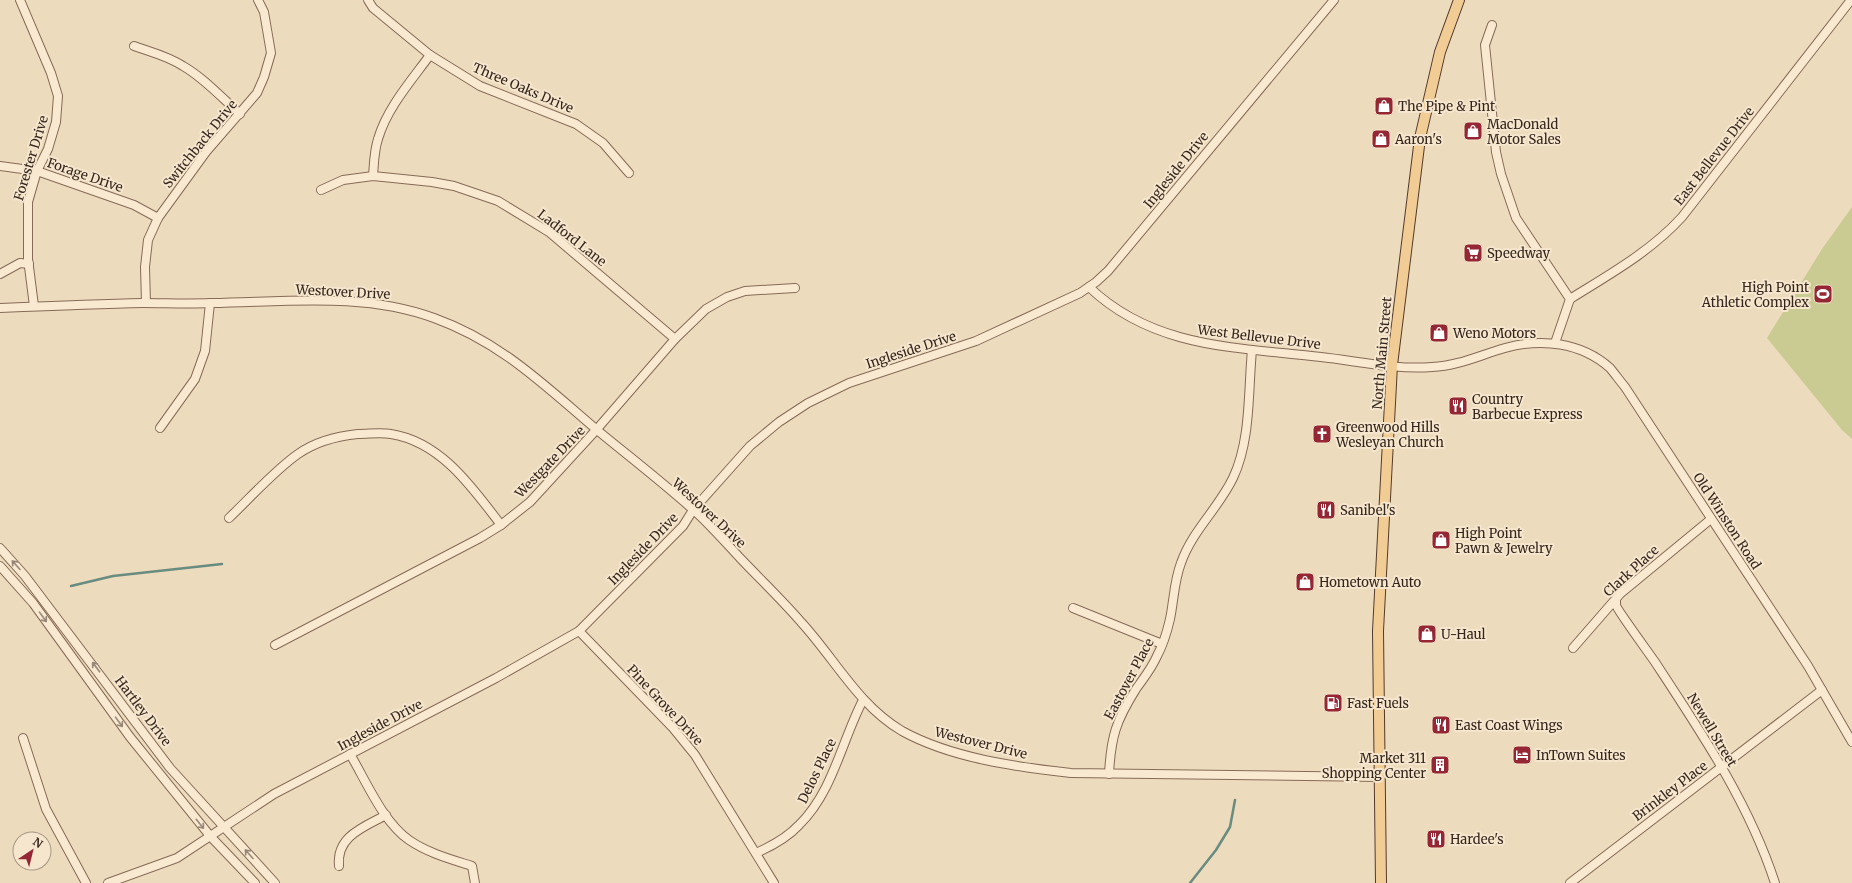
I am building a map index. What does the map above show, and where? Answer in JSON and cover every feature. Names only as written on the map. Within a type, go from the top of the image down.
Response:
[{"type":"main road","name":"North Main Street","points":[[1381,883],[1378,631],[1392,365],[1420,138],[1440,52],[1459,0]]},
{"type":"street","name":"Forester Drive","points":[[20,0],[51,73],[58,96],[56,122],[48,149],[37,171],[28,202],[29,264],[34,306]]},
{"type":"street","name":"Switchback Drive","points":[[146,303],[145,267],[148,240],[158,218],[206,152],[257,93],[264,77],[271,53],[264,12],[258,0]]},
{"type":"street","name":"Three Oaks Drive","points":[[368,0],[373,8],[430,55],[480,86],[576,124],[603,143],[629,172]]},
{"type":"street","name":"Ingleside Drive","points":[[108,883],[177,858],[225,828],[274,794],[496,678],[579,631],[683,526],[693,510],[750,446],[779,422],[808,402],[849,383],[976,341],[1080,293],[1089,287],[1108,271],[1334,0]]},
{"type":"street","name":"East Bellevue Drive","points":[[1570,299],[1626,265],[1666,235],[1682,217],[1851,0]]},
{"type":"street","points":[[1492,25],[1484,45],[1496,152],[1500,174],[1516,218],[1570,299],[1555,343]]},
{"type":"street","points":[[134,46],[165,56],[183,66],[200,78],[240,114]]},
{"type":"street","points":[[372,176],[378,139],[386,120],[395,102],[430,55]]},
{"type":"street","name":"Forage Drive","points":[[0,166],[37,171],[134,205],[158,218]]},
{"type":"street","name":"Ladford Lane","points":[[321,190],[343,180],[372,176],[432,182],[454,186],[498,201],[549,232],[676,339]]},
{"type":"street","points":[[0,274],[20,263],[29,264]]},
{"type":"street","name":"West Bellevue Drive","points":[[1089,287],[1120,312],[1147,326],[1171,335],[1215,346],[1392,365]]},
{"type":"street","name":"Westgate Drive","points":[[275,645],[480,538],[530,502],[597,429],[676,339],[706,309],[727,297],[746,291],[795,288]]},
{"type":"street","name":"Westover Drive","points":[[0,308],[146,303],[293,301],[372,303],[397,306],[434,318],[476,336],[513,359],[693,510],[803,624],[863,700],[881,716],[902,731],[951,750],[988,760],[1034,769],[1071,773],[1379,777]]},
{"type":"street","points":[[160,428],[195,379],[206,351],[210,303]]},
{"type":"street","name":"Old Winston Road","points":[[1392,365],[1408,368],[1450,366],[1519,345],[1534,342],[1555,343],[1577,349],[1595,357],[1610,369],[1625,387],[1822,690],[1852,742]]},
{"type":"street","name":"Eastover Place","points":[[1109,774],[1110,746],[1117,723],[1125,706],[1157,658],[1170,619],[1175,583],[1184,554],[1199,528],[1225,492],[1237,466],[1243,443],[1247,416],[1252,350]]},
{"type":"street","points":[[229,518],[298,454],[319,444],[342,436],[374,433],[391,434],[403,437],[438,454],[454,467],[501,524]]},
{"type":"street","name":"Clark Place","points":[[1573,648],[1620,594],[1711,519]]},
{"type":"street","name":"Hartley Drive","points":[[0,548],[30,582],[170,768],[275,883]]},
{"type":"street","name":"Hartley Drive","points":[[0,566],[32,603],[130,737],[210,837],[255,883]]},
{"type":"street","name":"Newell Street","points":[[1616,599],[1616,606],[1639,638],[1715,753],[1769,865],[1775,883]]},
{"type":"street","points":[[1073,608],[1162,644]]},
{"type":"street","name":"Pine Grove Drive","points":[[579,631],[672,728],[695,755],[774,883]]},
{"type":"street","name":"Brinkley Place","points":[[1570,883],[1822,690]]},
{"type":"street","name":"Delos Place","points":[[756,853],[786,836],[800,824],[812,810],[833,771],[863,700]]},
{"type":"street","points":[[22,738],[46,809],[86,883]]},
{"type":"street","points":[[350,754],[393,826],[409,840],[432,853],[472,866],[475,883]]},
{"type":"street","points":[[339,866],[340,851],[348,838],[354,832],[386,816]]},
{"type":"green space","name":"High Point Athletic Complex","points":[[1852,207],[1852,439],[1842,430],[1767,338],[1822,249]]},
{"type":"waterway","points":[[71,586],[113,576],[222,564]]},
{"type":"waterway","points":[[1190,883],[1216,850],[1230,827],[1235,800]]},
{"type":"place","name":"The Pipe & Pint","points":[[1384,106]]},
{"type":"place","name":"MacDonald Motor Sales","points":[[1473,131]]},
{"type":"place","name":"Aaron's","points":[[1381,139]]},
{"type":"place","name":"Speedway","points":[[1473,253]]},
{"type":"place","name":"High Point Athletic Complex","points":[[1823,294]]},
{"type":"place","name":"Weno Motors","points":[[1439,333]]},
{"type":"place","name":"Country Barbecue Express","points":[[1458,406]]},
{"type":"place","name":"Greenwood Hills Wesleyan Church","points":[[1322,434]]},
{"type":"place","name":"Sanibel's","points":[[1326,510]]},
{"type":"place","name":"High Point Pawn & Jewelry","points":[[1441,540]]},
{"type":"place","name":"Hometown Auto","points":[[1305,582]]},
{"type":"place","name":"U-Haul","points":[[1427,634]]},
{"type":"place","name":"Fast Fuels","points":[[1333,703]]},
{"type":"place","name":"East Coast Wings","points":[[1441,725]]},
{"type":"place","name":"InTown Suites","points":[[1522,755]]},
{"type":"place","name":"Market 311 Shopping Center","points":[[1440,765]]},
{"type":"place","name":"Hardee's","points":[[1436,839]]}]
